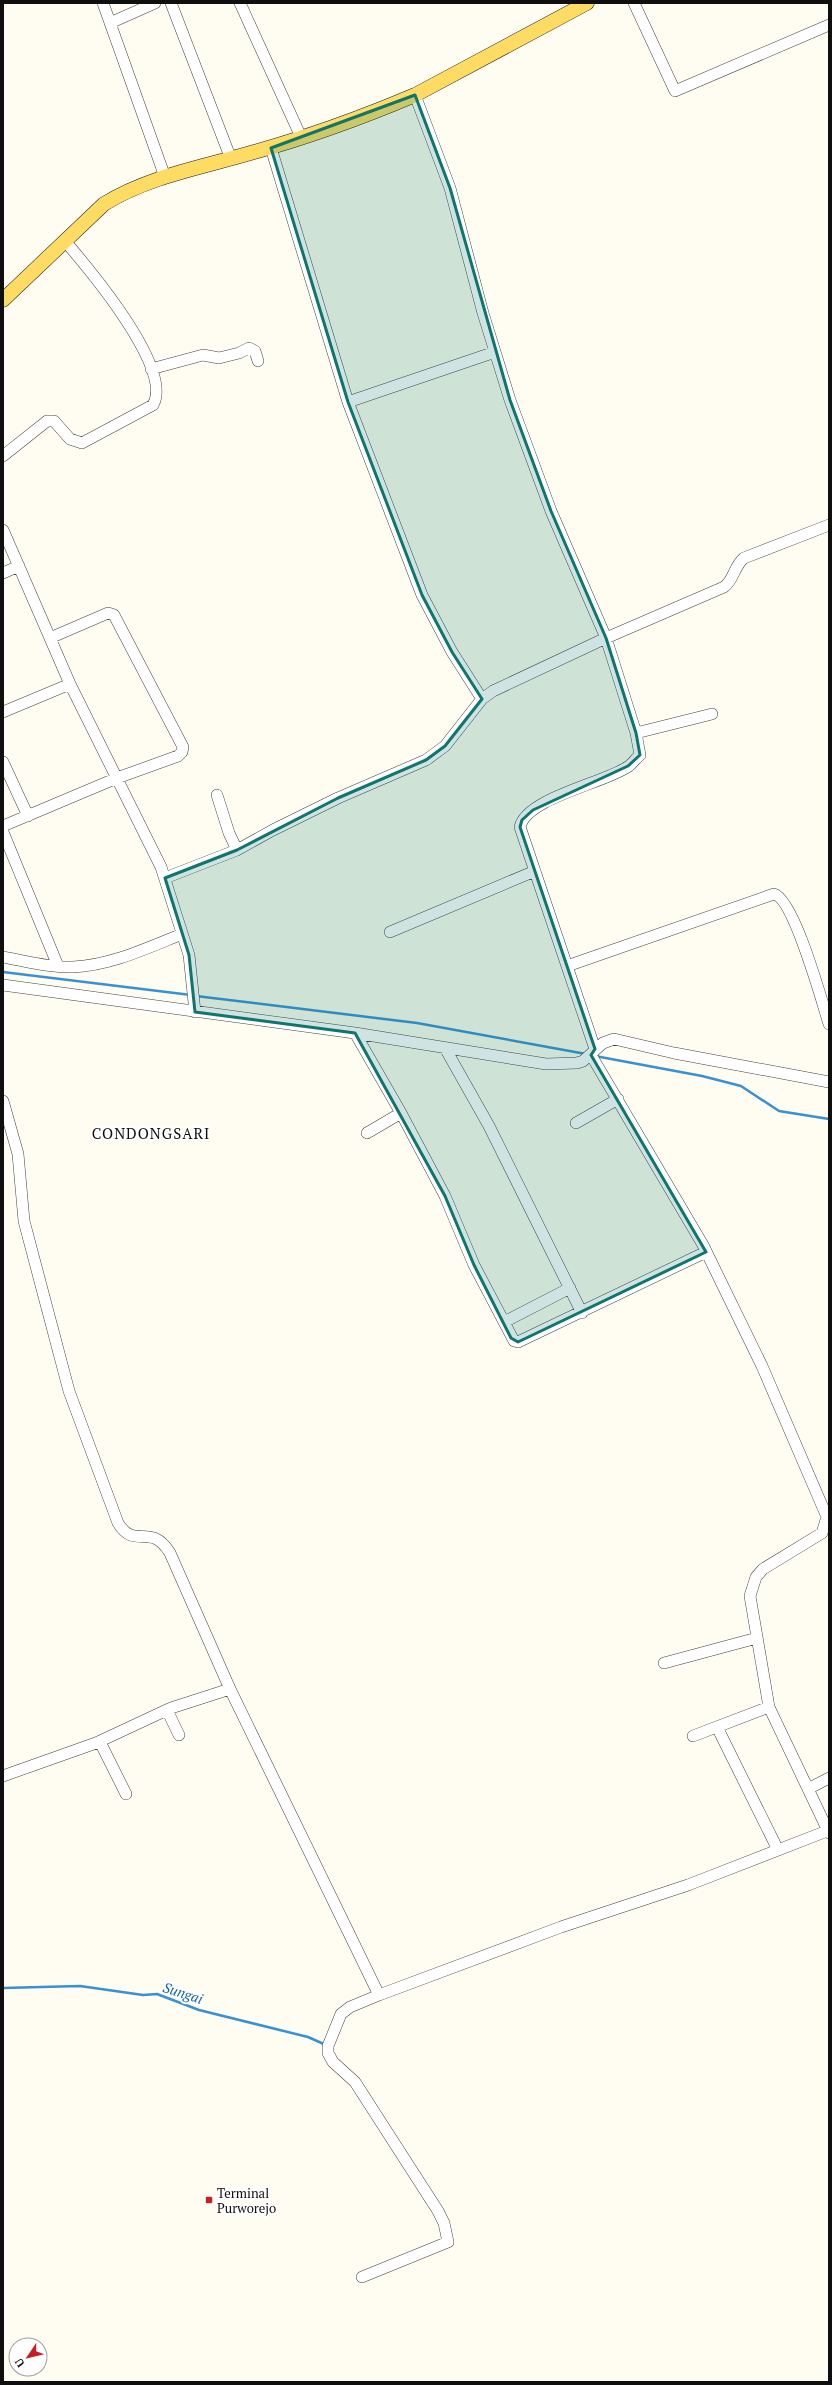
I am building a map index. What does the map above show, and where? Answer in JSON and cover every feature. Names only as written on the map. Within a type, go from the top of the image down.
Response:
[{"type":"main road","points":[[3,300],[104,204],[133,188],[165,177],[271,148],[415,95],[587,3]]},
{"type":"street","points":[[103,3],[165,177]]},
{"type":"street","points":[[110,23],[155,3]]},
{"type":"street","points":[[171,3],[231,159]]},
{"type":"street","points":[[240,3],[301,137]]},
{"type":"street","points":[[634,3],[675,91],[829,25]]},
{"type":"street","points":[[362,2277],[448,2242],[444,2223],[438,2211],[355,2082],[333,2062],[328,2053],[328,2046],[341,2014],[350,2007],[379,1995],[561,1927],[688,1885],[828,1832],[769,1708],[750,1596],[756,1577],[763,1569],[822,1533],[827,1517],[762,1366],[706,1252],[618,1099],[593,1052],[567,966],[520,827],[526,814],[554,798],[628,766],[640,755],[636,733],[606,638],[536,474],[495,352],[450,188],[415,95]]},
{"type":"street","points":[[271,148],[348,402],[422,595],[452,652],[482,699]]},
{"type":"street","points":[[3,456],[47,421],[54,421],[70,439],[82,443],[153,405],[156,394],[151,369],[134,332],[119,309],[65,241]]},
{"type":"street","points":[[151,369],[203,356],[219,358],[251,348],[255,351],[258,361]]},
{"type":"street","points":[[348,402],[495,352]]},
{"type":"street","points":[[165,878],[237,850],[338,798],[426,760],[445,746],[482,699],[493,691],[606,638],[724,588],[730,581],[738,564],[744,558],[829,525]]},
{"type":"street","points":[[3,530],[70,684],[165,878],[189,955],[195,1012]]},
{"type":"street","points":[[3,573],[19,566]]},
{"type":"street","points":[[3,826],[117,778],[178,756],[182,752],[183,747],[114,615],[108,613],[50,638]]},
{"type":"street","points":[[3,712],[70,684]]},
{"type":"street","points":[[636,733],[712,714]]},
{"type":"street","points":[[3,762],[28,816]]},
{"type":"street","points":[[217,795],[237,850]]},
{"type":"street","points":[[3,832],[58,966]]},
{"type":"street","points":[[390,932],[535,871]]},
{"type":"street","points":[[567,966],[774,894],[778,895],[787,905],[800,935],[829,1024]]},
{"type":"street","points":[[3,956],[58,966],[95,964],[135,952],[182,934]]},
{"type":"street","points":[[3,985],[355,1033],[546,1064],[577,1063],[607,1040],[614,1039],[829,1082]]},
{"type":"street","points":[[355,1033],[401,1113],[445,1196],[474,1265],[511,1338],[516,1342],[582,1313],[706,1252]]},
{"type":"street","points":[[445,1048],[489,1126],[582,1313]]},
{"type":"street","points":[[576,1123],[618,1099]]},
{"type":"street","points":[[3,1101],[18,1154],[24,1221],[68,1391],[118,1523],[124,1533],[130,1536],[149,1536],[163,1542],[170,1553],[230,1689],[379,1995]]},
{"type":"street","points":[[367,1133],[401,1113]]},
{"type":"street","points":[[504,1322],[570,1288]]},
{"type":"street","points":[[664,1663],[757,1638]]},
{"type":"street","points":[[3,1776],[100,1742],[168,1710],[230,1689]]},
{"type":"street","points":[[693,1736],[769,1708]]},
{"type":"street","points":[[168,1710],[179,1735]]},
{"type":"street","points":[[717,1727],[778,1850]]},
{"type":"street","points":[[100,1742],[126,1794]]},
{"type":"street","points":[[808,1789],[829,1778]]},
{"type":"highlighted area","points":[[415,95],[450,188],[510,400],[551,511],[606,638],[636,733],[640,755],[628,766],[533,810],[522,820],[520,827],[595,1049],[591,1055],[706,1252],[518,1342],[511,1338],[474,1265],[445,1196],[355,1033],[195,1012],[189,955],[165,878],[237,850],[338,798],[426,760],[445,746],[482,699],[452,652],[422,595],[348,402],[271,148]]},
{"type":"waterway","points":[[3,972],[191,995]]},
{"type":"waterway","points":[[196,996],[417,1023],[586,1054]]},
{"type":"waterway","points":[[595,1056],[702,1076],[741,1086],[779,1111],[829,1119]]},
{"type":"waterway","name":"Sungai","points":[[3,1988],[80,1986],[143,1995],[157,1994],[199,2010],[308,2037],[326,2045]]},
{"type":"place","name":"Terminal Purworejo","points":[[209,2200]]},
{"type":"district","name":"CONDONGSARI","points":[[151,1134]]}]
